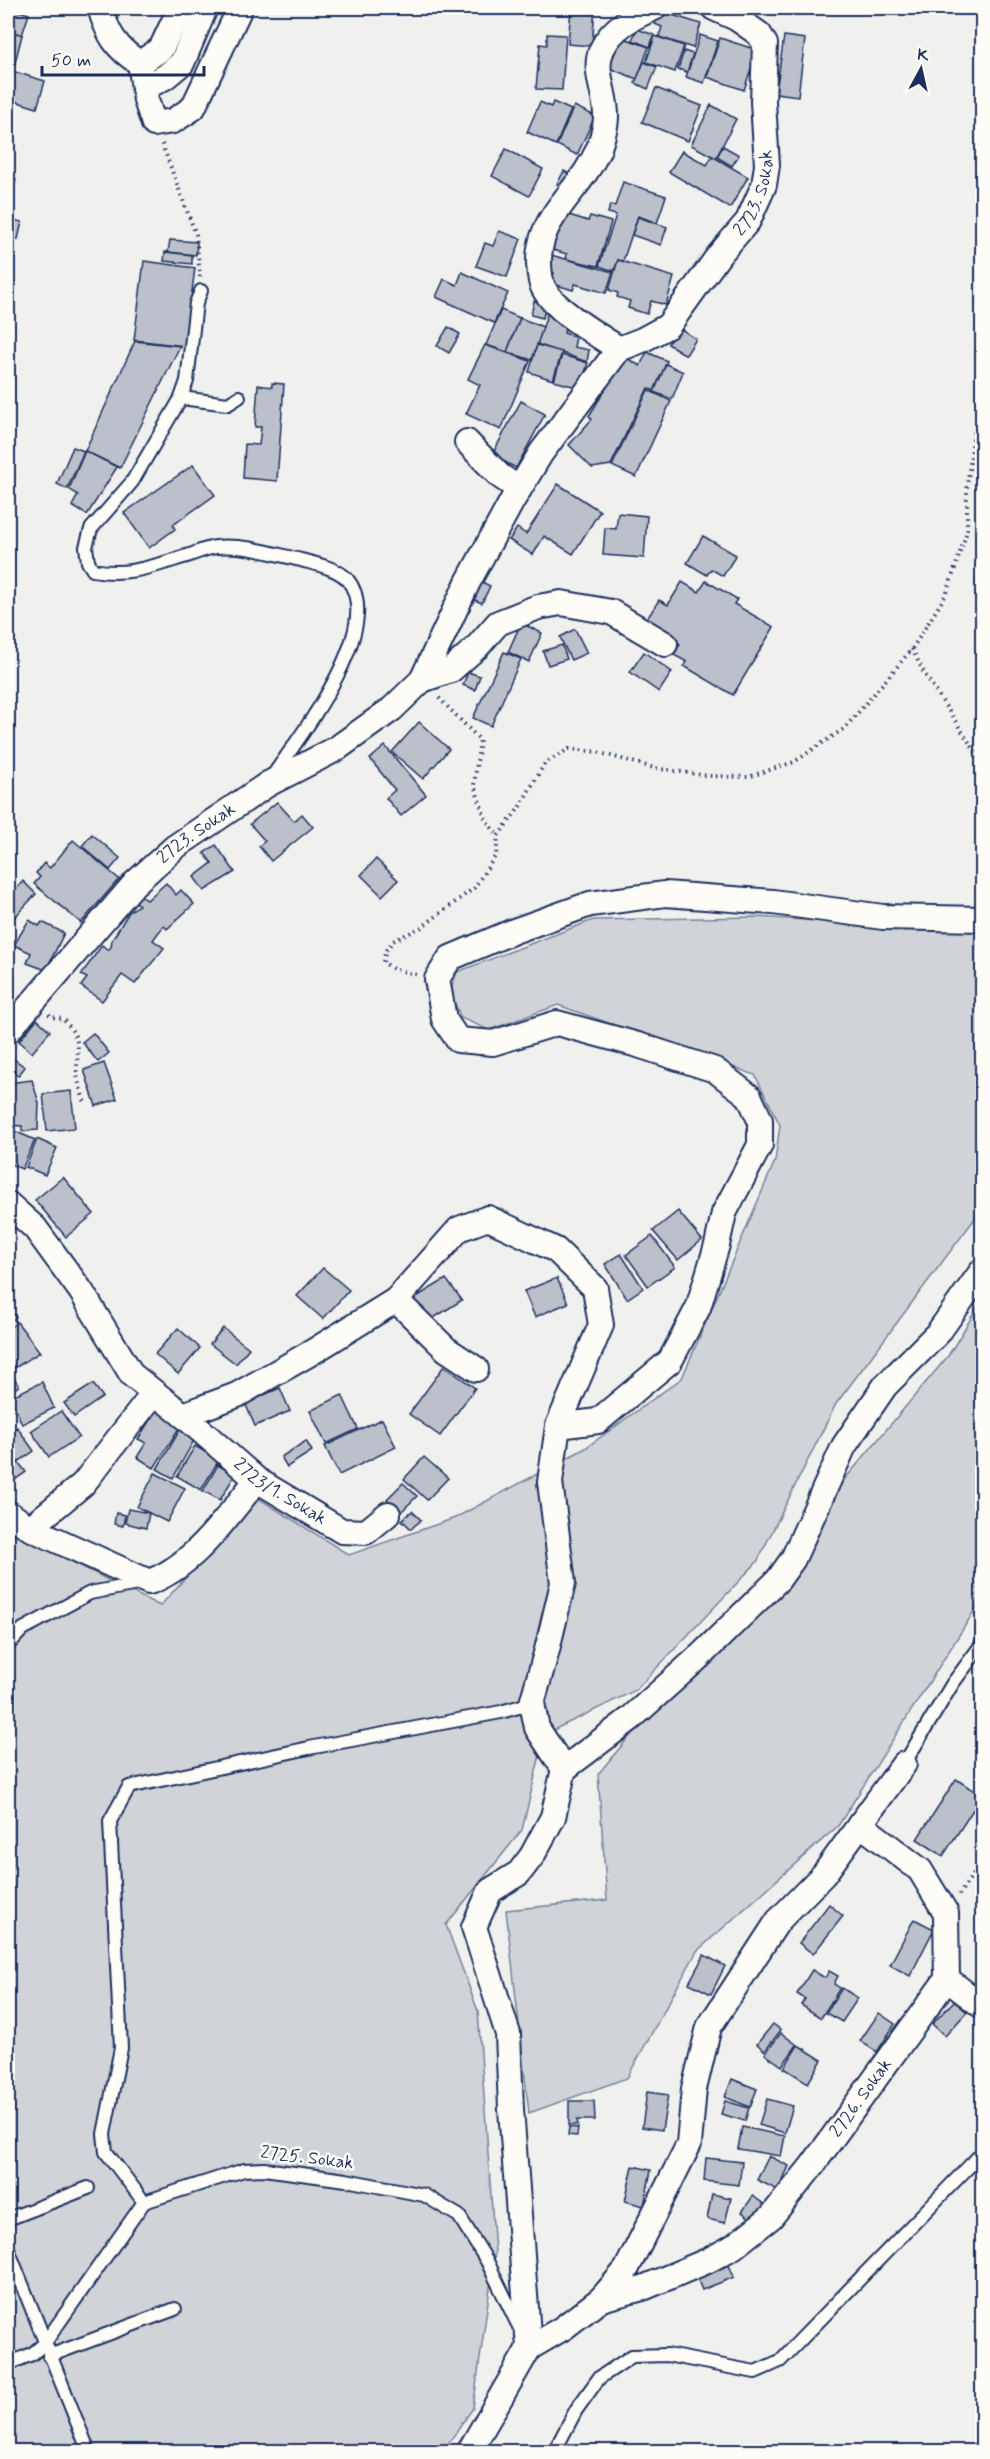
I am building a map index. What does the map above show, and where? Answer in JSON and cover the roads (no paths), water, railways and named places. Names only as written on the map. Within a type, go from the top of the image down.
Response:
[{"type":"street","points":[[100,8],[106,28],[123,53],[140,63]]},
{"type":"street","points":[[140,63],[161,49],[176,17],[177,8]]},
{"type":"street","points":[[144,88],[165,77],[182,63],[205,8]]},
{"type":"street","points":[[140,63],[154,123],[173,121],[192,108],[240,8]]},
{"type":"street","points":[[619,349],[547,296],[541,282],[541,239],[549,219],[570,195],[598,148],[607,119],[598,66],[602,50],[614,31],[654,8]]},
{"type":"street","name":"2723. Sokak","points":[[8,1031],[135,883],[175,848],[268,784],[336,750],[392,709],[422,680],[468,582],[519,489],[547,445],[619,349],[668,326],[719,255],[748,221],[764,185],[767,165],[763,102],[765,44],[759,34],[714,8]]},
{"type":"street","points":[[467,442],[500,476],[519,489]]},
{"type":"street","name":"2723. Sokak","points":[[422,680],[451,670],[477,647],[498,623],[538,607],[561,603],[611,612],[665,644]]},
{"type":"street","points":[[558,1426],[598,1421],[670,1361],[698,1308],[724,1213],[760,1145],[760,1120],[749,1096],[715,1070],[638,1045],[557,1023],[493,1043],[458,1040],[444,1019],[437,979],[450,958],[514,931],[590,904],[665,894],[773,902],[883,917],[982,919]]},
{"type":"street","name":"2723/1. Sokak","points":[[8,1204],[35,1228],[81,1291],[132,1375],[183,1415],[256,1480],[342,1531],[366,1532],[388,1514]]},
{"type":"street","points":[[183,1415],[237,1395],[396,1300],[459,1229],[488,1218],[556,1250],[595,1288],[601,1325],[558,1426],[550,1482],[563,1582],[547,1650],[531,1702],[537,1728],[564,1769]]},
{"type":"street","points":[[529,2348],[512,2121],[508,2034],[474,1927],[490,1891],[519,1873],[532,1856],[553,1817],[564,1769],[630,1719],[778,1581],[793,1559],[844,1446],[885,1386],[938,1333],[982,1271]]},
{"type":"street","points":[[396,1300],[446,1349],[476,1369]]},
{"type":"street","points":[[30,1528],[83,1484],[154,1392]]},
{"type":"street","points":[[8,1513],[30,1528],[149,1582],[162,1577],[206,1542],[256,1480]]},
{"type":"street","name":"2726. Sokak","points":[[469,2451],[529,2348],[563,2328],[602,2299],[626,2270],[689,2144],[694,2089],[709,2027],[778,1921],[824,1874],[904,1764]]},
{"type":"street","points":[[860,1824],[920,1870],[946,1913],[947,1979],[982,2006]]},
{"type":"street","name":"2726. Sokak","points":[[602,2299],[642,2288],[707,2261],[733,2247],[771,2217],[812,2166],[947,1979]]},
{"type":"lane","points":[[201,291],[196,303],[187,381],[181,398],[132,482],[91,529],[86,547],[88,562],[93,570],[112,574],[132,573],[215,547],[239,547],[273,553],[332,570],[346,578],[357,601],[354,635],[346,659],[322,702],[268,784]]},
{"type":"lane","points":[[181,398],[228,404],[239,397]]},
{"type":"lane","points":[[8,1645],[23,1629],[90,1593],[149,1582]]},
{"type":"lane","points":[[904,1764],[953,1683],[982,1644]]},
{"type":"lane","points":[[46,2350],[144,2202],[106,2152],[104,2134],[121,2048],[110,1821],[129,1787],[309,1748],[501,1712],[531,1702]]},
{"type":"lane","points":[[554,2451],[576,2410],[599,2378],[632,2356],[667,2355],[755,2372],[780,2361],[982,2153]]},
{"type":"lane","name":"2725. Sokak","points":[[144,2202],[244,2170],[264,2169],[346,2180],[424,2195],[459,2217],[487,2261],[529,2348]]},
{"type":"lane","points":[[8,2219],[88,2188]]},
{"type":"lane","points":[[8,2250],[46,2350],[89,2451]]},
{"type":"lane","points":[[8,2364],[32,2354],[175,2309]]}]
